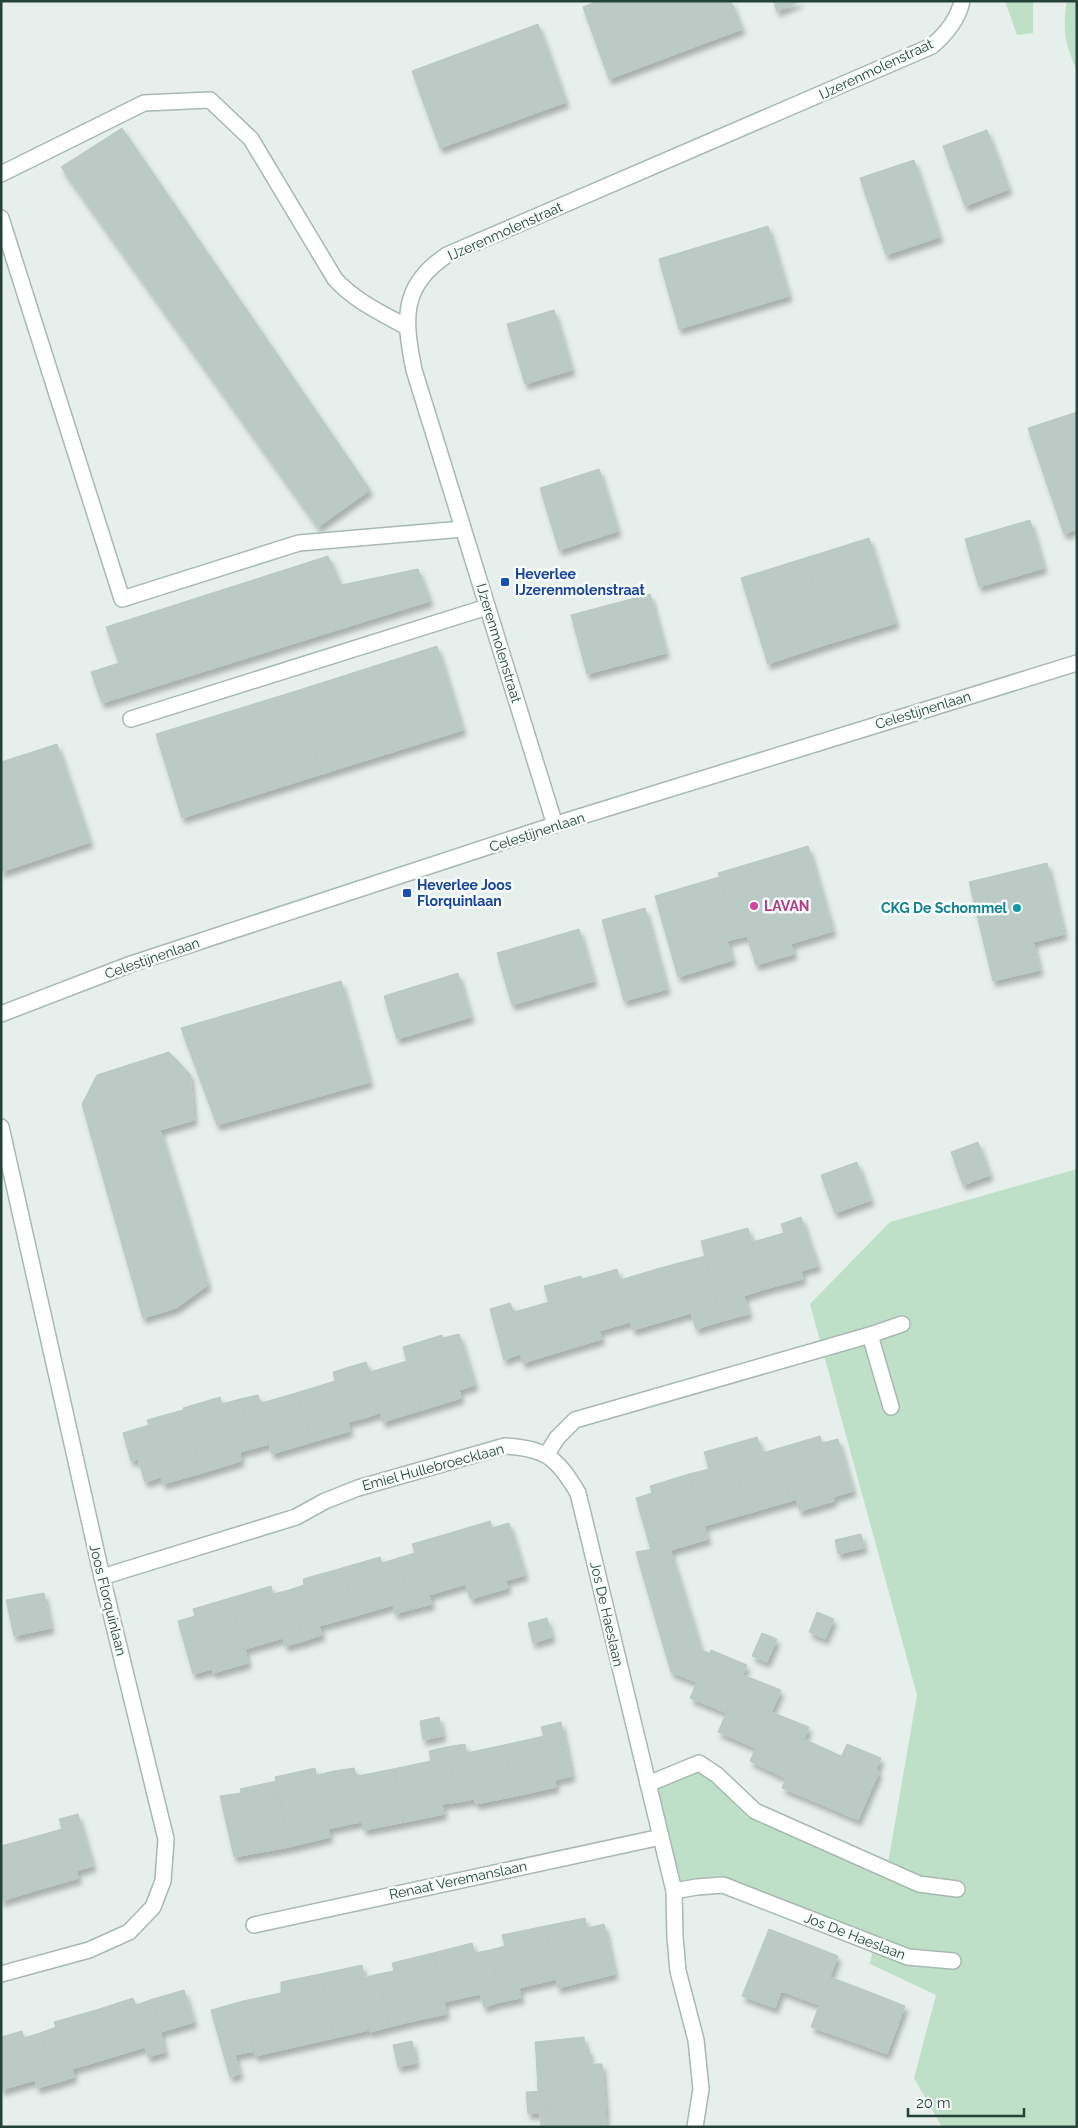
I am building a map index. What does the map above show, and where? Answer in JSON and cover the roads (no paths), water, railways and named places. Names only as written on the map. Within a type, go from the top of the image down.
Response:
[{"type":"street","name":"IJzerenmolenstraat","points":[[555,825],[414,370],[407,327],[411,293],[431,265],[446,255],[932,46],[944,36],[953,24],[962,1]]},
{"type":"street","points":[[1,174],[144,103],[210,100],[252,139],[335,279],[359,301],[407,327]]},
{"type":"street","points":[[1,218],[122,599],[299,542],[463,529]]},
{"type":"street","points":[[131,719],[487,607]]},
{"type":"street","name":"Celestijnenlaan","points":[[1,1014],[131,964],[555,825],[1077,663]]},
{"type":"street","name":"Joos Florquinlaan","points":[[1,1127],[102,1577],[166,1839],[163,1881],[153,1907],[129,1932],[89,1950],[1,1974]]},
{"type":"street","points":[[547,1454],[557,1438],[575,1420],[870,1335],[902,1324]]},
{"type":"street","points":[[870,1335],[892,1407]]},
{"type":"street","name":"Emiel Hullebroecklaan","points":[[102,1577],[296,1517],[325,1501],[358,1488],[505,1446],[527,1447],[547,1454]]},
{"type":"street","name":"Jos De Haeslaan","points":[[547,1454],[559,1466],[578,1493],[674,1891],[678,1971],[696,2040],[701,2089],[695,2127]]},
{"type":"street","points":[[648,1784],[699,1763],[717,1775],[756,1810],[919,1884],[957,1890]]},
{"type":"street","name":"Renaat Veremanslaan","points":[[254,1924],[661,1837]]},
{"type":"street","name":"Jos De Haeslaan","points":[[674,1891],[723,1885],[908,1957],[952,1961]]},
{"type":"place","name":"Heverlee IJzerenmolenstraat","points":[[505,582]]},
{"type":"place","name":"Heverlee Joos Florquinlaan","points":[[407,893]]},
{"type":"place","name":"LAVAN","points":[[754,906]]},
{"type":"place","name":"CKG De Schommel","points":[[1017,908]]}]
